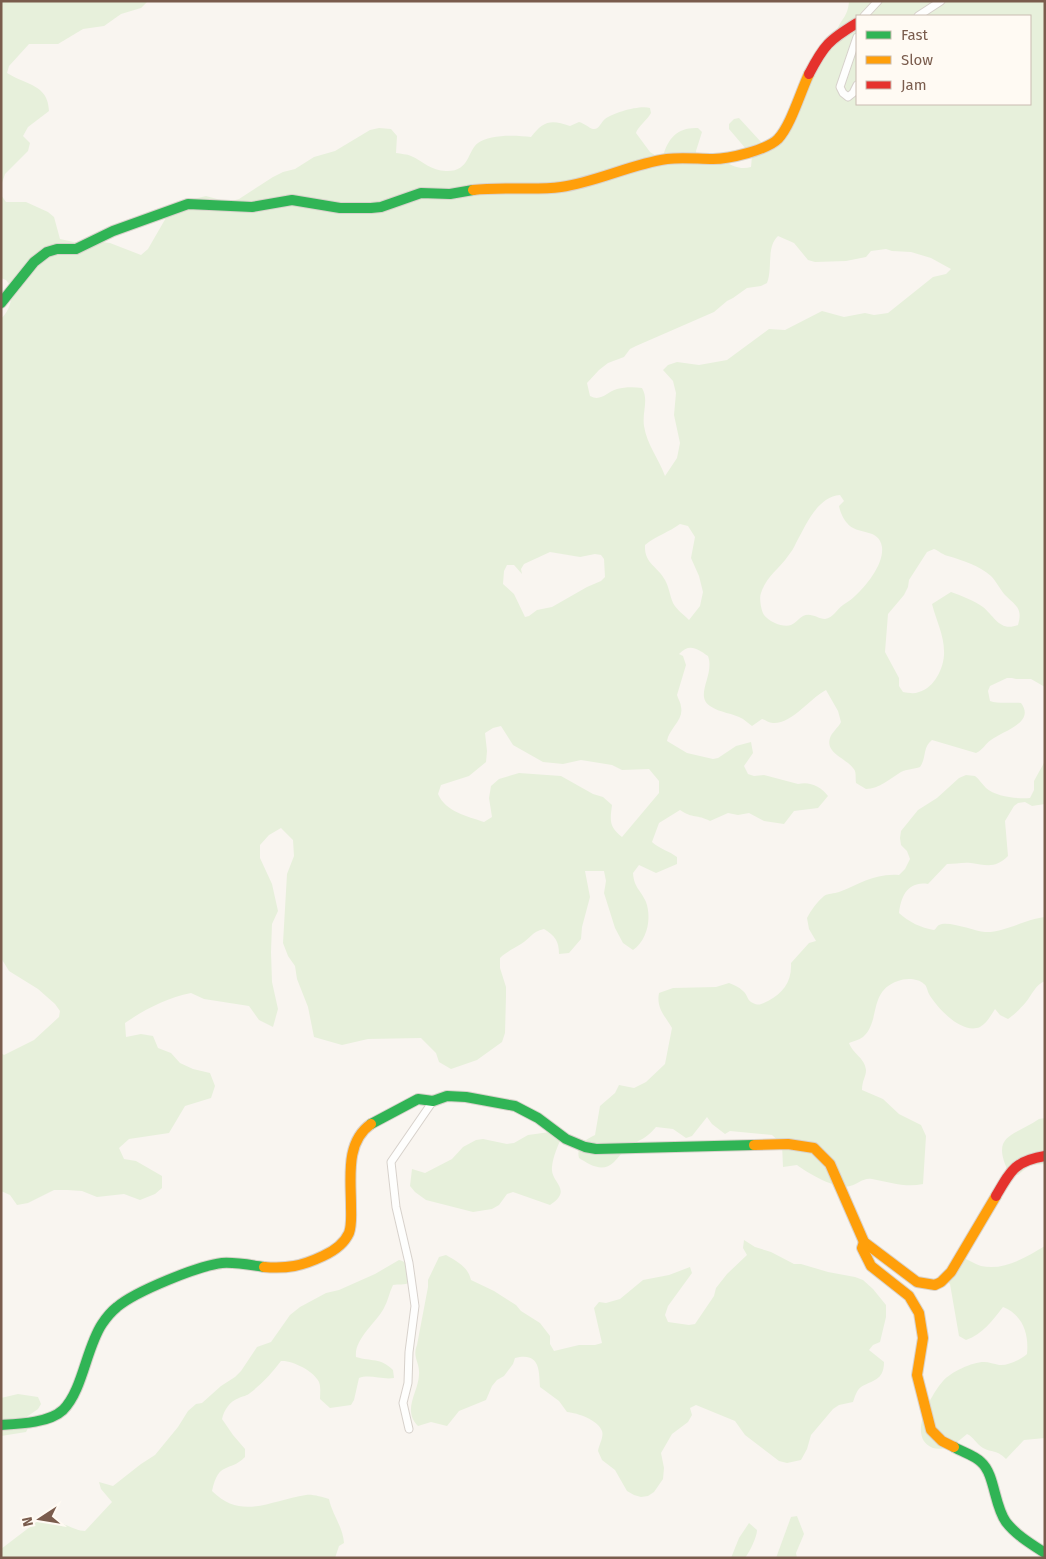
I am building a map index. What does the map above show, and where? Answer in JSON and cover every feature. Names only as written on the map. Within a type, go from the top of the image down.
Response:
[{"type":"street","points":[[865,15],[878,1]]},
{"type":"street","points":[[920,15],[941,1]]},
{"type":"street","points":[[1,303],[34,262],[47,252],[57,249],[76,249],[113,231],[188,204],[252,207],[292,200],[340,208],[371,208],[381,207],[422,193],[450,194],[487,188],[531,189],[561,187],[668,159],[716,159],[760,150],[777,140],[786,126],[802,86],[821,51],[835,36],[856,23]]},
{"type":"street","points":[[856,40],[840,87],[843,94],[848,97],[856,87]]},
{"type":"street","points":[[1,1425],[29,1423],[51,1417],[62,1411],[72,1398],[102,1324],[118,1307],[132,1297],[206,1266],[224,1263],[289,1268],[311,1262],[333,1251],[344,1241],[349,1232],[351,1218],[351,1158],[356,1141],[369,1125],[418,1099],[433,1101],[447,1096],[466,1097],[515,1106],[538,1118],[566,1139],[584,1147],[596,1149],[788,1144],[814,1148],[830,1164],[864,1242],[917,1282],[935,1285],[942,1282],[951,1272],[1012,1172],[1028,1159],[1045,1156]]},
{"type":"street","points":[[409,1429],[403,1403],[408,1383],[409,1352],[415,1306],[409,1263],[396,1208],[391,1162],[433,1101]]},
{"type":"street","points":[[864,1242],[862,1248],[871,1266],[908,1296],[919,1313],[923,1338],[917,1375],[931,1430],[942,1441],[982,1462],[992,1481],[999,1510],[1006,1522],[1020,1536],[1045,1553]]},
{"type":"green space","points":[[1,1],[148,1],[141,8],[121,14],[104,26],[83,29],[58,44],[29,44],[9,66],[7,73],[35,86],[45,95],[49,111],[28,127],[23,136],[30,143],[28,151],[5,174],[1,186]]},
{"type":"green space","points":[[849,1],[1045,1],[1045,687],[1031,679],[1012,678],[1007,678],[990,686],[988,691],[990,701],[1021,703],[1024,716],[1016,726],[991,740],[976,753],[932,740],[927,746],[920,767],[903,771],[880,785],[866,789],[856,783],[855,773],[850,764],[830,748],[830,738],[841,722],[838,711],[826,690],[787,719],[770,723],[762,719],[752,726],[739,717],[710,706],[704,696],[709,670],[708,656],[693,648],[686,649],[679,654],[683,656],[686,665],[677,695],[681,704],[681,712],[667,741],[687,753],[713,759],[718,758],[736,746],[751,742],[753,753],[744,766],[748,774],[754,776],[764,775],[798,784],[814,785],[822,789],[828,796],[818,808],[794,811],[784,824],[764,821],[749,813],[738,815],[728,813],[710,821],[688,815],[680,810],[659,823],[652,842],[677,857],[677,864],[656,873],[639,865],[633,873],[636,886],[646,902],[648,922],[642,941],[633,950],[623,943],[615,928],[604,893],[606,881],[604,871],[585,871],[590,897],[582,927],[581,939],[569,953],[559,954],[556,939],[544,929],[534,933],[500,958],[500,968],[506,987],[505,1033],[502,1042],[477,1060],[451,1069],[439,1062],[436,1053],[421,1038],[368,1039],[342,1045],[314,1037],[308,1007],[297,979],[295,966],[288,956],[283,943],[287,874],[294,856],[293,840],[281,828],[269,835],[260,845],[260,858],[272,884],[278,911],[272,924],[272,982],[278,1009],[273,1027],[259,1020],[249,1006],[204,999],[191,993],[156,1005],[125,1023],[126,1037],[141,1034],[153,1036],[158,1048],[171,1053],[180,1063],[193,1069],[210,1073],[215,1086],[211,1098],[185,1106],[169,1133],[129,1139],[119,1148],[124,1159],[136,1161],[162,1176],[162,1188],[155,1194],[140,1200],[124,1194],[97,1197],[82,1191],[54,1190],[28,1203],[17,1205],[10,1195],[1,1191],[1,1053],[4,1055],[34,1040],[59,1017],[60,1011],[38,989],[9,971],[1,958],[1,319],[8,309],[13,289],[6,280],[1,278],[1,195],[6,202],[26,202],[48,212],[54,217],[60,239],[83,244],[95,241],[110,243],[141,255],[148,249],[167,216],[190,200],[206,196],[228,202],[239,199],[273,177],[295,169],[314,157],[335,151],[370,130],[379,128],[391,129],[397,136],[396,153],[409,155],[431,168],[446,171],[460,168],[464,165],[474,147],[489,138],[531,137],[539,128],[552,122],[570,126],[579,122],[595,129],[605,119],[614,114],[645,107],[650,108],[651,113],[636,133],[650,152],[658,157],[663,156],[671,139],[679,132],[685,129],[698,128],[702,132],[696,151],[697,156],[718,160],[740,168],[747,168],[751,167],[752,156],[729,129],[729,124],[734,119],[739,118],[761,142],[770,148],[790,124],[795,122],[815,70],[846,15]],"holes":[[[778,236],[794,243],[808,260],[815,262],[846,261],[866,257],[871,251],[886,249],[911,252],[931,258],[951,269],[946,274],[933,277],[888,313],[874,315],[865,313],[844,317],[822,311],[785,330],[769,329],[727,360],[699,365],[677,362],[668,365],[663,370],[673,381],[676,393],[674,415],[680,443],[677,458],[665,476],[650,446],[644,426],[645,397],[642,388],[620,388],[601,397],[594,398],[590,396],[587,383],[599,370],[608,363],[624,357],[630,349],[714,312],[747,288],[767,283],[774,241]],[[840,495],[844,501],[839,508],[851,527],[872,534],[880,541],[882,554],[878,567],[865,586],[830,617],[825,619],[806,615],[788,626],[777,624],[769,620],[762,610],[760,598],[763,587],[792,550],[813,513],[832,497]],[[680,524],[688,526],[695,537],[691,558],[699,576],[703,592],[700,606],[689,620],[674,605],[665,580],[649,561],[645,551],[645,545]],[[934,549],[982,569],[995,580],[1005,595],[1015,605],[1020,615],[1018,625],[1007,627],[998,622],[983,607],[951,592],[932,604],[944,645],[943,663],[938,676],[930,686],[925,690],[909,693],[903,692],[899,686],[899,678],[885,652],[888,614],[904,595],[909,580],[927,552]],[[550,552],[580,557],[595,554],[601,555],[604,559],[605,577],[601,581],[552,607],[537,610],[525,617],[514,594],[503,584],[504,571],[507,565],[514,565],[522,574],[521,569],[524,564]],[[501,726],[513,745],[543,762],[563,764],[581,760],[612,765],[622,770],[649,769],[659,781],[659,793],[622,837],[611,823],[612,805],[603,797],[593,794],[561,776],[519,773],[499,779],[491,786],[489,798],[492,817],[484,822],[471,818],[446,805],[438,794],[441,785],[469,776],[486,762],[485,733]]]},
{"type":"green space","points":[[1045,761],[1045,804],[1032,806],[1025,802],[1014,806],[1005,821],[1008,856],[999,863],[990,865],[947,864],[928,884],[915,885],[907,891],[899,913],[915,924],[929,929],[934,930],[939,925],[948,924],[985,932],[992,932],[1045,917],[1045,981],[1034,990],[1024,1005],[1008,1019],[1000,1015],[995,1009],[985,1023],[980,1027],[973,1028],[958,1024],[944,1013],[929,994],[926,986],[921,982],[911,979],[901,980],[882,992],[868,1030],[863,1037],[849,1043],[865,1066],[866,1072],[862,1090],[883,1099],[899,1114],[921,1125],[926,1136],[923,1184],[904,1185],[869,1179],[850,1186],[837,1186],[797,1165],[783,1167],[782,1144],[772,1135],[730,1131],[725,1134],[712,1124],[707,1117],[692,1136],[686,1138],[673,1129],[656,1127],[645,1137],[628,1147],[614,1162],[605,1167],[596,1167],[579,1158],[578,1154],[582,1144],[595,1135],[600,1106],[615,1093],[619,1085],[634,1088],[646,1082],[665,1064],[672,1028],[660,1008],[659,993],[673,988],[716,987],[729,983],[745,993],[750,1001],[755,1004],[762,1004],[773,998],[786,986],[790,976],[791,963],[809,943],[816,941],[809,929],[807,918],[821,898],[875,877],[899,875],[905,869],[910,859],[907,851],[901,845],[901,831],[918,810],[937,798],[959,778],[966,775],[975,776],[986,788],[995,794],[1013,798],[1030,798],[1034,790],[1034,781]]},
{"type":"green space","points":[[1045,1118],[1045,1164],[1030,1165],[1018,1175],[1009,1173],[1002,1151],[1003,1144],[1013,1134],[1039,1119]]},
{"type":"green space","points":[[550,1132],[562,1136],[552,1167],[552,1173],[561,1190],[560,1195],[550,1205],[513,1192],[507,1194],[499,1205],[492,1209],[473,1212],[426,1200],[410,1186],[412,1169],[425,1173],[452,1159],[463,1147],[476,1140],[483,1139],[507,1144],[514,1143],[528,1135]]},
{"type":"green space","points":[[744,1240],[755,1247],[771,1252],[794,1264],[801,1264],[863,1280],[886,1305],[886,1317],[880,1342],[873,1345],[869,1350],[884,1362],[882,1373],[877,1379],[859,1389],[853,1402],[839,1405],[833,1409],[811,1435],[801,1460],[787,1463],[779,1461],[745,1435],[735,1421],[696,1405],[690,1408],[692,1415],[688,1422],[672,1434],[661,1453],[664,1468],[663,1479],[654,1492],[648,1496],[634,1495],[627,1491],[615,1470],[602,1460],[598,1451],[602,1436],[600,1427],[587,1418],[567,1412],[559,1401],[540,1387],[538,1369],[534,1360],[523,1357],[515,1358],[504,1376],[492,1386],[486,1400],[459,1411],[447,1426],[431,1422],[418,1426],[413,1420],[411,1408],[419,1375],[416,1349],[428,1280],[439,1257],[446,1255],[455,1260],[465,1268],[471,1280],[494,1291],[540,1323],[550,1336],[550,1344],[554,1351],[579,1345],[602,1343],[594,1308],[599,1302],[606,1303],[620,1299],[643,1280],[669,1275],[690,1267],[692,1273],[668,1306],[665,1315],[668,1322],[695,1324],[714,1296],[716,1288],[727,1274],[747,1255],[743,1248]]},
{"type":"green space","points":[[1045,1246],[1045,1438],[1024,1440],[1006,1459],[997,1452],[983,1448],[967,1434],[950,1447],[933,1448],[925,1443],[921,1435],[921,1426],[927,1406],[943,1381],[956,1371],[974,1364],[984,1362],[1006,1365],[1027,1354],[1026,1332],[1020,1320],[1010,1310],[1003,1307],[987,1326],[977,1334],[966,1340],[959,1336],[950,1284],[944,1278],[963,1258],[981,1266],[998,1267],[1015,1262]]},
{"type":"green space","points":[[399,1260],[403,1261],[413,1270],[415,1277],[407,1284],[393,1285],[387,1303],[366,1331],[356,1350],[356,1357],[384,1363],[393,1370],[394,1378],[359,1378],[351,1405],[330,1408],[320,1399],[320,1384],[308,1370],[297,1364],[281,1361],[254,1390],[230,1404],[222,1419],[245,1449],[245,1457],[221,1471],[212,1491],[223,1500],[234,1505],[246,1507],[269,1504],[306,1495],[329,1499],[342,1531],[344,1543],[339,1546],[335,1558],[1,1558],[1,1549],[43,1517],[85,1531],[112,1502],[101,1489],[99,1482],[113,1486],[155,1455],[178,1427],[188,1411],[196,1404],[202,1403],[221,1386],[235,1377],[257,1347],[271,1342],[290,1315],[300,1307],[326,1293],[339,1290],[375,1274]]},
{"type":"green space","points":[[18,1394],[38,1397],[41,1404],[38,1409],[25,1418],[29,1426],[26,1432],[1,1436],[1,1398]]},
{"type":"green space","points":[[797,1516],[804,1534],[796,1553],[797,1558],[776,1558],[791,1517]]},
{"type":"green space","points":[[749,1523],[757,1530],[751,1548],[745,1558],[731,1558],[739,1538]]},
{"type":"traffic: fast","points":[[1,303],[34,262],[47,252],[57,249],[76,249],[113,231],[188,204],[252,207],[292,200],[340,208],[371,208],[381,207],[421,193],[450,194],[473,190]]},
{"type":"traffic: fast","points":[[371,1124],[418,1099],[433,1101],[447,1096],[466,1097],[515,1106],[538,1118],[566,1139],[585,1147],[596,1149],[754,1145]]},
{"type":"traffic: fast","points":[[1,1425],[42,1420],[50,1418],[63,1410],[75,1392],[92,1345],[102,1324],[113,1310],[126,1301],[168,1280],[211,1265],[232,1263],[264,1267]]},
{"type":"traffic: fast","points":[[954,1447],[975,1457],[986,1467],[999,1508],[1006,1522],[1029,1543],[1045,1553]]},
{"type":"traffic: slow","points":[[473,190],[561,187],[574,185],[654,161],[678,158],[720,159],[757,150],[773,143],[783,133],[809,74]]},
{"type":"traffic: slow","points":[[264,1267],[280,1268],[308,1262],[331,1252],[344,1241],[349,1233],[351,1223],[350,1172],[353,1150],[357,1140],[371,1124]]},
{"type":"traffic: slow","points":[[754,1145],[788,1144],[814,1148],[830,1164],[864,1242],[917,1282],[935,1285],[951,1272],[996,1196]]},
{"type":"traffic: slow","points":[[864,1242],[862,1248],[871,1266],[909,1296],[919,1313],[923,1338],[917,1375],[931,1430],[942,1441],[954,1447]]},
{"type":"traffic: jam","points":[[809,74],[828,44],[856,24]]},
{"type":"traffic: jam","points":[[996,1196],[1015,1168],[1027,1161],[1045,1156]]}]
